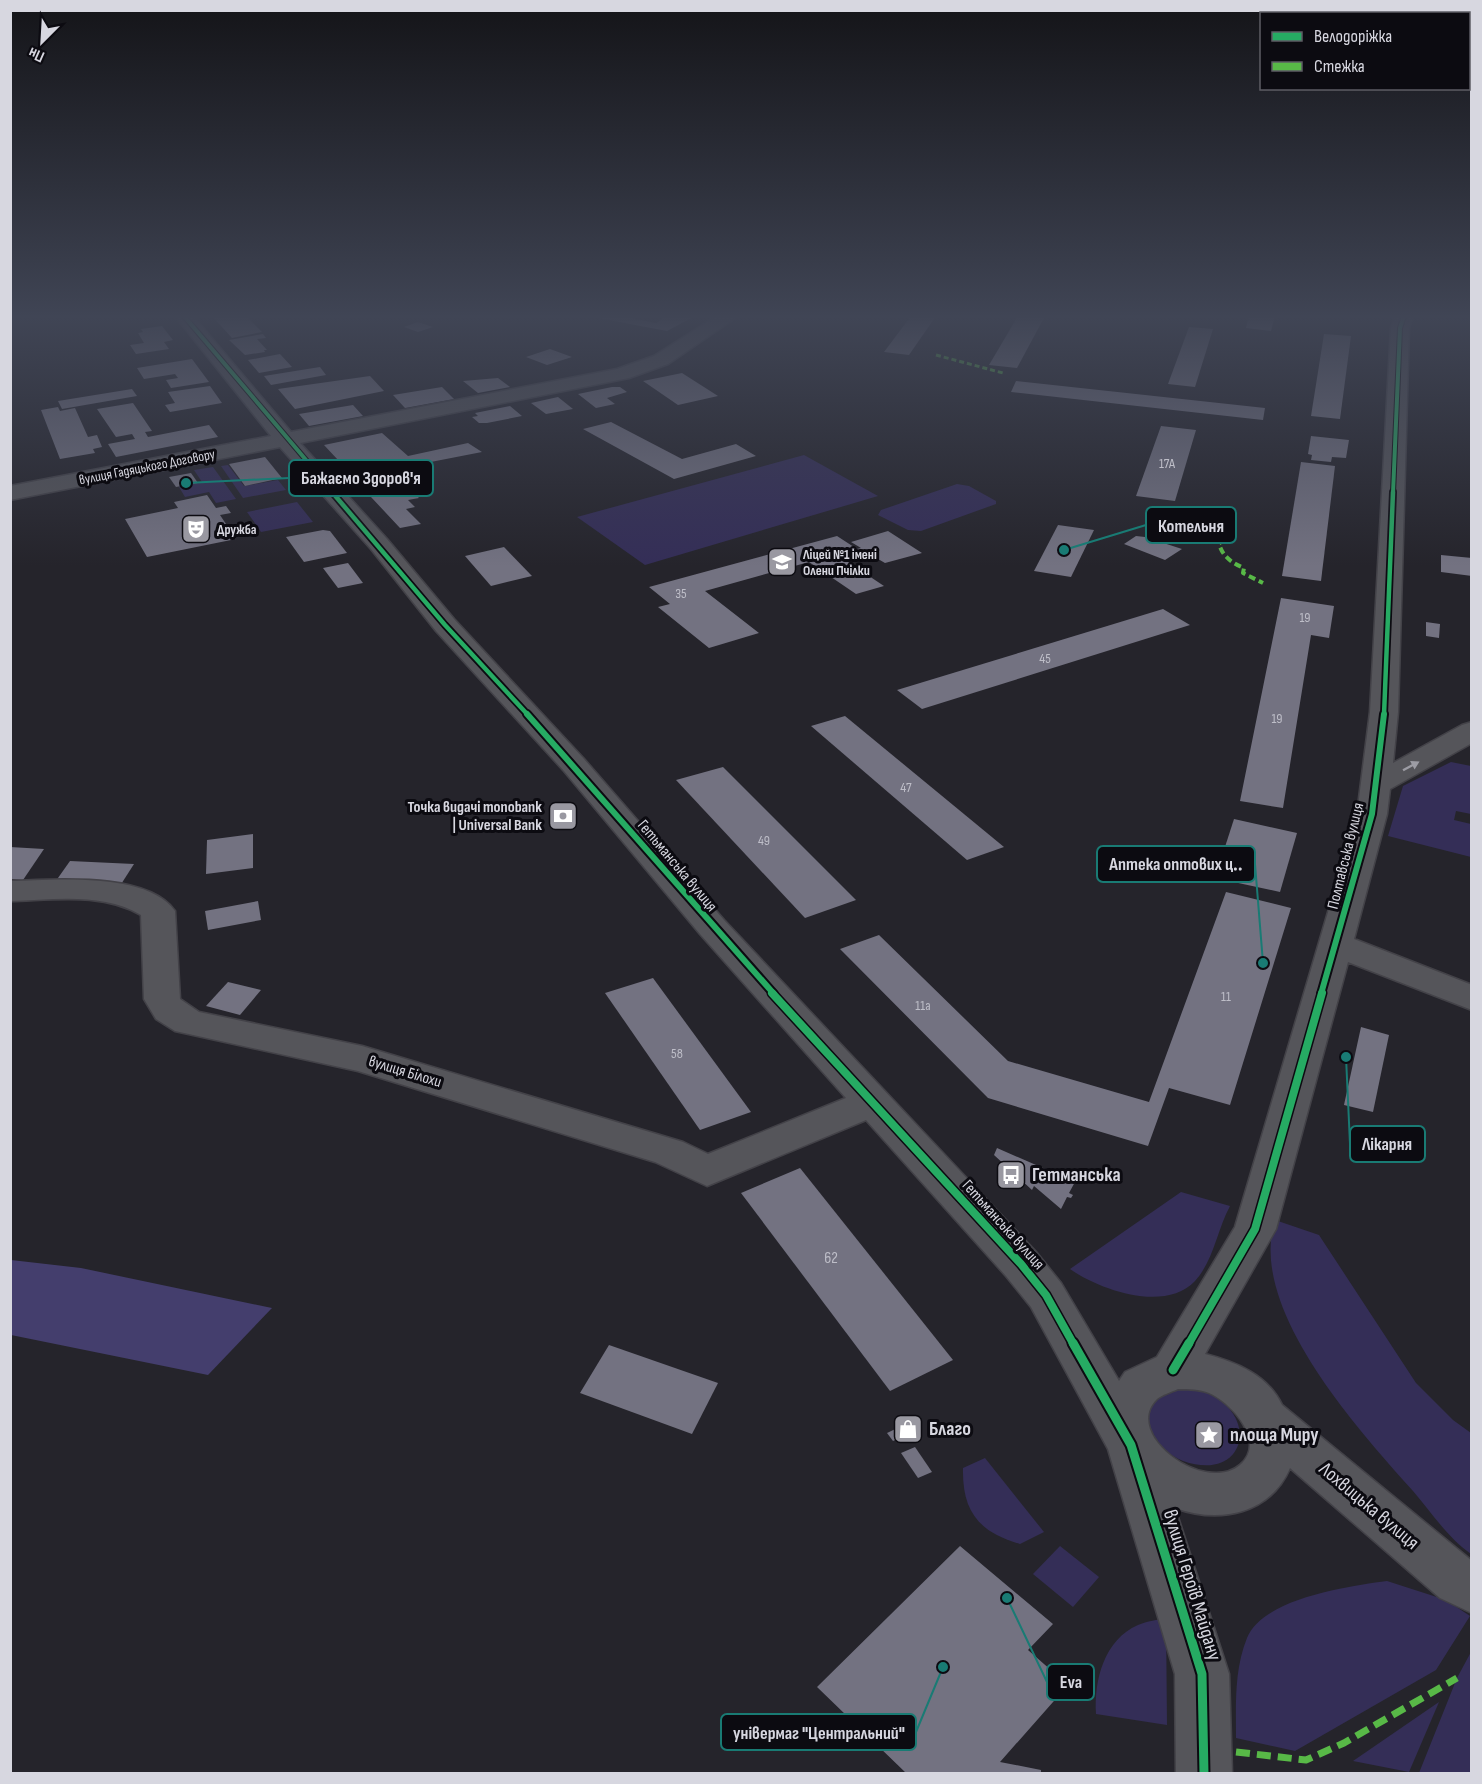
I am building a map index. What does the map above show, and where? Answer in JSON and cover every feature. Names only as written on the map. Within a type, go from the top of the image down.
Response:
[{"type":"street","name":"Гетьманська вулиця","points":[[252,399],[379,544],[445,626],[574,765],[711,927],[1021,1264],[1046,1295],[1131,1445]]},
{"type":"street","name":"вулиця Гадяцького Договору","points":[[10,493],[493,399]]},
{"type":"street","name":"Полтавська вулиця","points":[[1173,1370],[1255,1230],[1337,945],[1377,784],[1384,712],[1397,399]]},
{"type":"street","points":[[1377,784],[1472,731]]},
{"type":"street","name":"вулиця Білохи","points":[[10,891],[112,892],[140,898],[158,911],[162,999],[169,1011],[188,1022],[362,1059],[669,1152],[707,1171],[873,1102]]},
{"type":"street","points":[[1337,945],[1472,998]]},
{"type":"street","points":[[1173,1370],[1196,1370],[1220,1377],[1242,1390],[1259,1406],[1268,1420],[1273,1439],[1272,1456],[1265,1473],[1251,1485],[1233,1492],[1213,1495],[1191,1492],[1170,1484],[1150,1470],[1131,1445],[1124,1416],[1128,1400],[1138,1385],[1154,1375],[1173,1370]]},
{"type":"street","name":"Лохвицька вулиця","points":[[1268,1420],[1465,1585]]},
{"type":"street","name":"вулиця Героїв Майдану","points":[[1131,1445],[1202,1674],[1203,1773]]},
{"type":"shaded area","points":[[804,455],[878,496],[645,565],[577,517]]},
{"type":"shaded area","points":[[228,465],[244,486],[278,480],[286,490],[243,498],[221,466]]},
{"type":"shaded area","points":[[213,467],[236,499],[216,503],[209,492],[185,497],[179,487],[202,482],[194,470]]},
{"type":"shaded area","points":[[957,484],[969,486],[996,501],[996,504],[921,531],[908,530],[878,515],[881,510]]},
{"type":"shaded area","points":[[297,502],[313,522],[261,532],[247,512]]},
{"type":"shaded area","points":[[1451,762],[1471,766],[1471,814],[1456,811],[1454,820],[1471,824],[1471,857],[1388,836],[1403,786]]},
{"type":"shaded area","points":[[1181,1192],[1230,1206],[1207,1264],[1195,1281],[1182,1291],[1167,1296],[1132,1295],[1098,1284],[1070,1269]]},
{"type":"shaded area","points":[[1275,1220],[1319,1235],[1416,1383],[1453,1420],[1471,1433],[1471,1554],[1447,1533],[1364,1435],[1313,1365],[1292,1328],[1277,1291],[1271,1254]]},
{"type":"shaded area","points":[[11,1260],[81,1268],[272,1308],[208,1375],[11,1335]]},
{"type":"shaded area","points":[[1188,1387],[1212,1395],[1229,1408],[1238,1423],[1240,1439],[1235,1452],[1223,1462],[1206,1465],[1183,1461],[1172,1456],[1163,1448],[1150,1430],[1148,1412],[1157,1399],[1163,1394]]},
{"type":"shaded area","points":[[985,1458],[1044,1532],[1020,1544],[994,1533],[976,1518],[966,1497],[963,1468]]},
{"type":"shaded area","points":[[1060,1546],[1099,1577],[1073,1607],[1033,1574]]},
{"type":"shaded area","points":[[1387,1581],[1446,1600],[1470,1616],[1436,1670],[1295,1751],[1236,1738],[1240,1662],[1247,1638],[1256,1624],[1270,1613],[1309,1596]]},
{"type":"shaded area","points":[[1166,1618],[1167,1725],[1096,1714],[1099,1675],[1109,1651],[1117,1640],[1138,1625]]},
{"type":"shaded area","points":[[1471,1652],[1471,1773],[1419,1773],[1457,1678]]},
{"type":"shaded area","points":[[1439,1702],[1409,1772],[1353,1761]]},
{"type":"building","points":[[69,399],[118,399],[62,409],[58,401]]},
{"type":"building","points":[[173,399],[219,399],[222,403],[170,412],[165,405],[175,403]]},
{"type":"building","points":[[287,399],[343,399],[295,409]]},
{"type":"building","points":[[397,399],[453,399],[405,408]]},
{"type":"building","points":[[561,399],[573,409],[546,414],[531,403]]},
{"type":"building","points":[[585,399],[609,399],[615,404],[596,408]]},
{"type":"building","points":[[670,399],[704,399],[678,405]]},
{"type":"building","points":[[1076,399],[1184,399],[1265,408],[1263,420]]},
{"type":"building","points":[[1314,399],[1343,399],[1340,419],[1311,416]]},
{"type":"building","points":[[133,403],[152,431],[145,432],[148,437],[209,425],[218,437],[116,457],[108,444],[135,439],[132,434],[116,437],[97,409]]},
{"type":"building","points":[[353,405],[363,416],[309,426],[299,414]]},
{"type":"building","points":[[510,406],[522,416],[487,423],[479,423],[472,417],[478,416],[475,413]]},
{"type":"building","points":[[58,407],[60,411],[75,408],[88,437],[97,435],[102,447],[93,449],[95,453],[60,459],[41,410]]},
{"type":"building","points":[[611,422],[682,459],[736,444],[756,456],[674,479],[583,429]]},
{"type":"building","points":[[1161,426],[1196,430],[1175,501],[1136,496]]},
{"type":"building","points":[[382,433],[408,456],[468,443],[482,452],[405,467],[415,477],[401,480],[405,484],[368,492],[324,445]]},
{"type":"building","points":[[1311,436],[1349,440],[1346,458],[1332,457],[1331,462],[1311,460],[1312,455],[1308,454]]},
{"type":"building","points":[[265,457],[282,478],[245,486],[229,464]]},
{"type":"building","points":[[1301,462],[1335,466],[1321,581],[1282,576]]},
{"type":"building","points":[[191,473],[198,483],[176,487],[169,477]]},
{"type":"building","points":[[410,489],[419,498],[408,500],[415,507],[406,509],[421,524],[400,528],[371,497]]},
{"type":"building","points":[[207,495],[216,508],[226,506],[231,513],[220,515],[236,539],[147,557],[125,519],[178,508],[174,502]]},
{"type":"building","points":[[1058,525],[1094,530],[1071,577],[1034,571]]},
{"type":"building","points":[[323,530],[330,531],[347,553],[304,562],[286,537]]},
{"type":"building","points":[[888,531],[922,553],[885,563],[866,552],[860,553],[854,549],[836,554],[884,586],[856,594],[809,562],[705,591],[759,633],[709,648],[658,607],[670,604],[649,587],[837,536],[857,549],[861,548],[851,542]]},
{"type":"building","points":[[1136,536],[1182,549],[1165,560],[1124,544]]},
{"type":"building","points":[[504,547],[532,576],[491,586],[465,556]]},
{"type":"building","points":[[1441,555],[1472,558],[1472,576],[1441,572]]},
{"type":"building","points":[[348,563],[363,583],[338,588],[323,568]]},
{"type":"building","points":[[1281,598],[1334,606],[1329,638],[1311,635],[1283,808],[1240,801]]},
{"type":"building","points":[[1163,609],[1190,625],[922,709],[897,690]]},
{"type":"building","points":[[1426,622],[1440,624],[1439,638],[1426,636]]},
{"type":"building","points":[[845,716],[1004,847],[967,860],[811,726]]},
{"type":"building","points":[[723,767],[856,900],[805,918],[676,780]]},
{"type":"building","points":[[1234,819],[1297,833],[1280,892],[1215,878]]},
{"type":"building","points":[[253,834],[253,868],[206,874],[207,840]]},
{"type":"building","points":[[10,847],[44,849],[23,880],[10,879]]},
{"type":"building","points":[[70,861],[134,864],[118,889],[53,885]]},
{"type":"building","points":[[1226,892],[1291,908],[1230,1105],[1169,1088],[1148,1146],[988,1098],[840,949],[879,935],[1008,1061],[1149,1102]]},
{"type":"building","points":[[258,901],[261,920],[208,930],[205,911]]},
{"type":"building","points":[[653,978],[751,1112],[700,1130],[605,993]]},
{"type":"building","points":[[228,982],[261,990],[240,1015],[206,1006]]},
{"type":"building","points":[[1361,1027],[1389,1035],[1373,1112],[1344,1105]]},
{"type":"building","points":[[997,1148],[1075,1182],[1069,1193],[1073,1195],[1071,1198],[1067,1197],[1061,1209],[1034,1186],[1032,1190],[994,1155]]},
{"type":"building","points":[[800,1168],[953,1360],[890,1391],[741,1193]]},
{"type":"building","points":[[609,1345],[718,1383],[692,1434],[580,1393]]},
{"type":"building","points":[[910,1422],[916,1430],[893,1441],[887,1433]]},
{"type":"building","points":[[915,1447],[932,1472],[918,1478],[901,1453]]},
{"type":"building","points":[[960,1546],[1053,1624],[1028,1650],[1068,1685],[1000,1762],[1041,1770],[1041,1773],[906,1773],[817,1687]]},
{"type":"marked path","points":[[1193,508],[1231,530],[1219,544],[1222,553],[1231,562],[1244,568],[1243,573],[1263,583]]},
{"type":"marked path","points":[[1236,1752],[1306,1760],[1344,1743],[1457,1678]]},
{"type":"cycle path","points":[[252,399],[379,544],[445,625],[574,765],[712,927],[1021,1264],[1046,1295],[1131,1445],[1202,1674],[1204,1774]]},
{"type":"cycle path","points":[[1173,1370],[1255,1229],[1372,814],[1384,712],[1397,399]]},
{"type":"place","name":"Бажаємо Здоров'я","points":[[186,483]]},
{"type":"place","name":"Дружба","points":[[196,529]]},
{"type":"place","name":"Котельня","points":[[1064,550]]},
{"type":"place","name":"Ліцей №1 імені Олени Пчілки","points":[[782,562]]},
{"type":"place","name":"Точка видачі monobank | Universal Bank","points":[[563,816]]},
{"type":"place","name":"Аптека оптових ц‥","points":[[1263,963]]},
{"type":"place","name":"Лікарня","points":[[1346,1057]]},
{"type":"place","name":"Гетманська","points":[[1011,1175]]},
{"type":"place","name":"Благо","points":[[908,1429]]},
{"type":"place","name":"площа Миру","points":[[1209,1435]]},
{"type":"place","name":"Eva","points":[[1007,1598]]},
{"type":"place","name":"універмаг \"Центральний\"","points":[[943,1667]]}]
